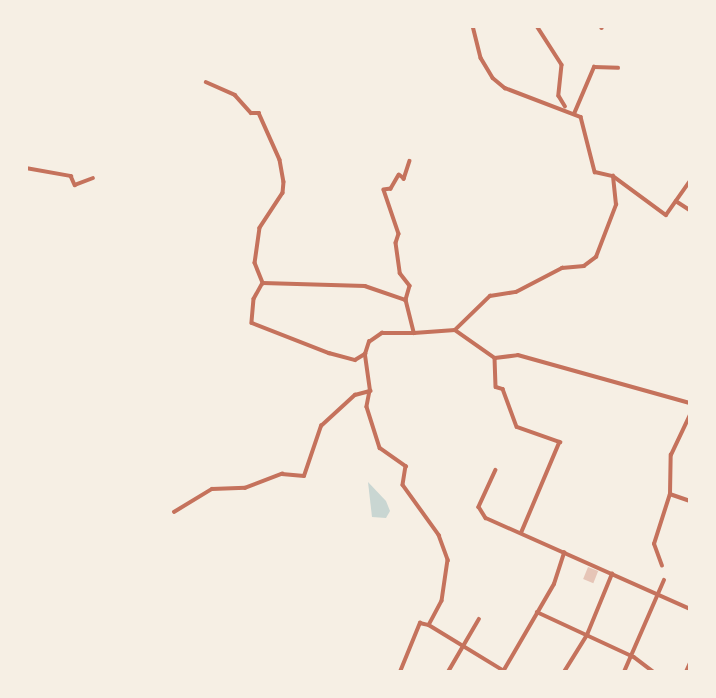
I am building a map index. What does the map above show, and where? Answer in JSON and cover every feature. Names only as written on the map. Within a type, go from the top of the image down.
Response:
[{"type":"street","points":[[473,26],[481,58],[493,78],[505,88],[567,108]]},
{"type":"street","points":[[537,26],[562,65],[559,96],[567,108],[581,117],[595,172],[613,176],[666,215],[690,181]]},
{"type":"street","points":[[574,114],[594,67],[618,68]]},
{"type":"street","points":[[206,82],[235,94],[251,113],[259,113],[280,160],[283,193],[260,228],[255,263],[263,283]]},
{"type":"street","points":[[410,161],[404,179],[399,175],[391,189],[384,190],[399,234],[396,243],[400,273],[410,286],[406,300],[414,333]]},
{"type":"street","points":[[26,168],[71,176],[75,185],[93,178]]},
{"type":"street","points":[[455,330],[490,296],[516,292],[562,268],[584,266],[596,257],[616,205],[613,176]]},
{"type":"street","points":[[676,201],[690,211]]},
{"type":"street","points":[[263,283],[365,286],[406,300]]},
{"type":"street","points":[[263,283],[254,299],[252,323],[320,350],[355,360],[365,354]]},
{"type":"street","points":[[429,625],[442,601],[448,561],[439,535],[404,485],[406,466],[380,447],[368,407],[370,391],[365,354],[369,342],[382,333],[455,330],[495,358],[518,355],[690,403]]},
{"type":"street","points":[[495,358],[496,387],[503,389],[517,427],[560,442],[522,532]]},
{"type":"street","points":[[174,512],[212,489],[245,488],[282,474],[304,476],[320,426],[355,395],[370,391]]},
{"type":"street","points":[[662,566],[654,544],[670,494],[671,455],[690,415]]},
{"type":"street","points":[[496,470],[480,507],[486,518],[690,609]]},
{"type":"street","points":[[670,494],[690,500]]},
{"type":"street","points":[[400,672],[420,623],[429,625],[504,671],[554,584],[564,552]]},
{"type":"street","points":[[564,672],[587,635],[612,574]]},
{"type":"street","points":[[624,672],[634,657],[664,580]]},
{"type":"street","points":[[537,612],[634,657],[654,672]]},
{"type":"street","points":[[448,672],[479,619]]},
{"type":"street","points":[[686,672],[690,663]]},
{"type":"shaded area","points":[[368,482],[386,501],[390,511],[386,518],[372,517]]},
{"type":"building","points":[[588,567],[598,571],[593,583],[583,579]]}]
